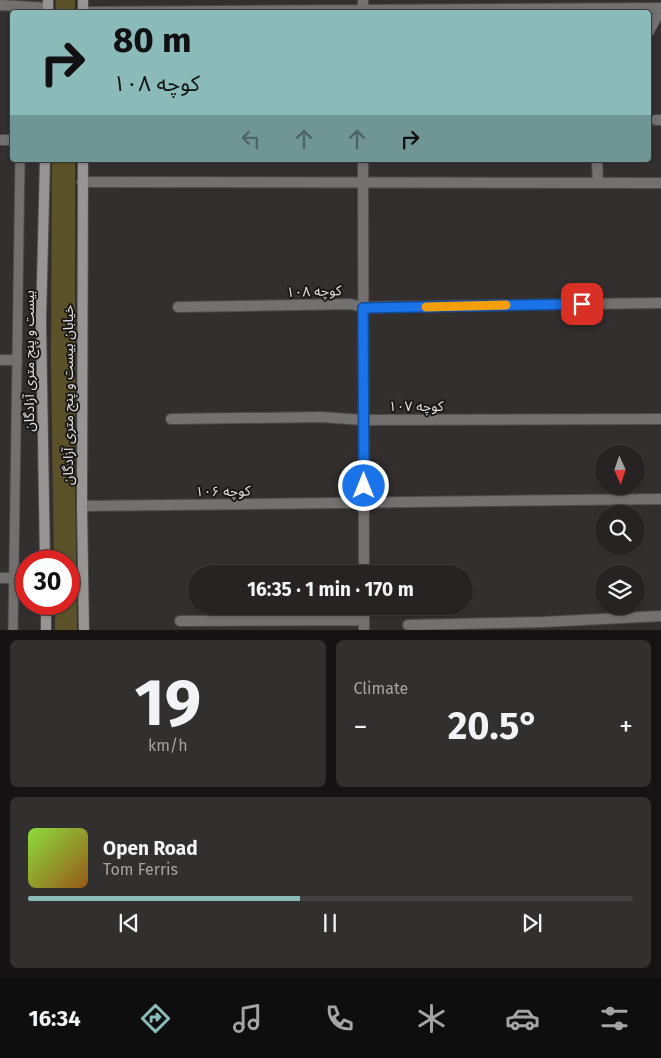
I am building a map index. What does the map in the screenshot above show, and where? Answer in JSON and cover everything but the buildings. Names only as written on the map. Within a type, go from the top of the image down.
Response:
[{"type":"main road","name":"بیست و پنج متری آزادگان","points":[[45,162],[41,321],[45,550]]},
{"type":"main road","name":"خیابان بیست و پنج متری آزادگان","points":[[82,162],[84,630]]},
{"type":"main road","points":[[46,615],[46,630]]},
{"type":"street","points":[[0,5],[21,9],[48,7]]},
{"type":"street","points":[[512,10],[661,8],[651,27]]},
{"type":"street","points":[[363,162],[364,565]]},
{"type":"street","points":[[597,162],[598,183]]},
{"type":"street","points":[[82,182],[661,183]]},
{"type":"street","name":"۱۰۸ کوچه","points":[[178,307],[350,304],[363,308],[661,303]]},
{"type":"street","points":[[0,360],[16,360]]},
{"type":"street","name":"۱۰۷ کوچه","points":[[171,419],[661,419]]},
{"type":"street","name":"۱۰۶ کوچه","points":[[82,506],[661,499]]},
{"type":"street","points":[[0,578],[13,578]]},
{"type":"street","points":[[408,625],[543,626],[661,616]]},
{"type":"street","points":[[180,621],[364,625]]},
{"type":"lane","points":[[13,630],[20,162]]},
{"type":"shaded area","points":[[56,0],[75,0],[75,10],[55,10]]},
{"type":"shaded area","points":[[52,162],[75,162],[76,550],[54,550],[51,360]]},
{"type":"shaded area","points":[[55,615],[77,615],[77,630],[55,630]]},
{"type":"slow traffic","points":[[426,307],[506,305]]},
{"type":"route","points":[[364,486],[363,308],[582,304]]}]
